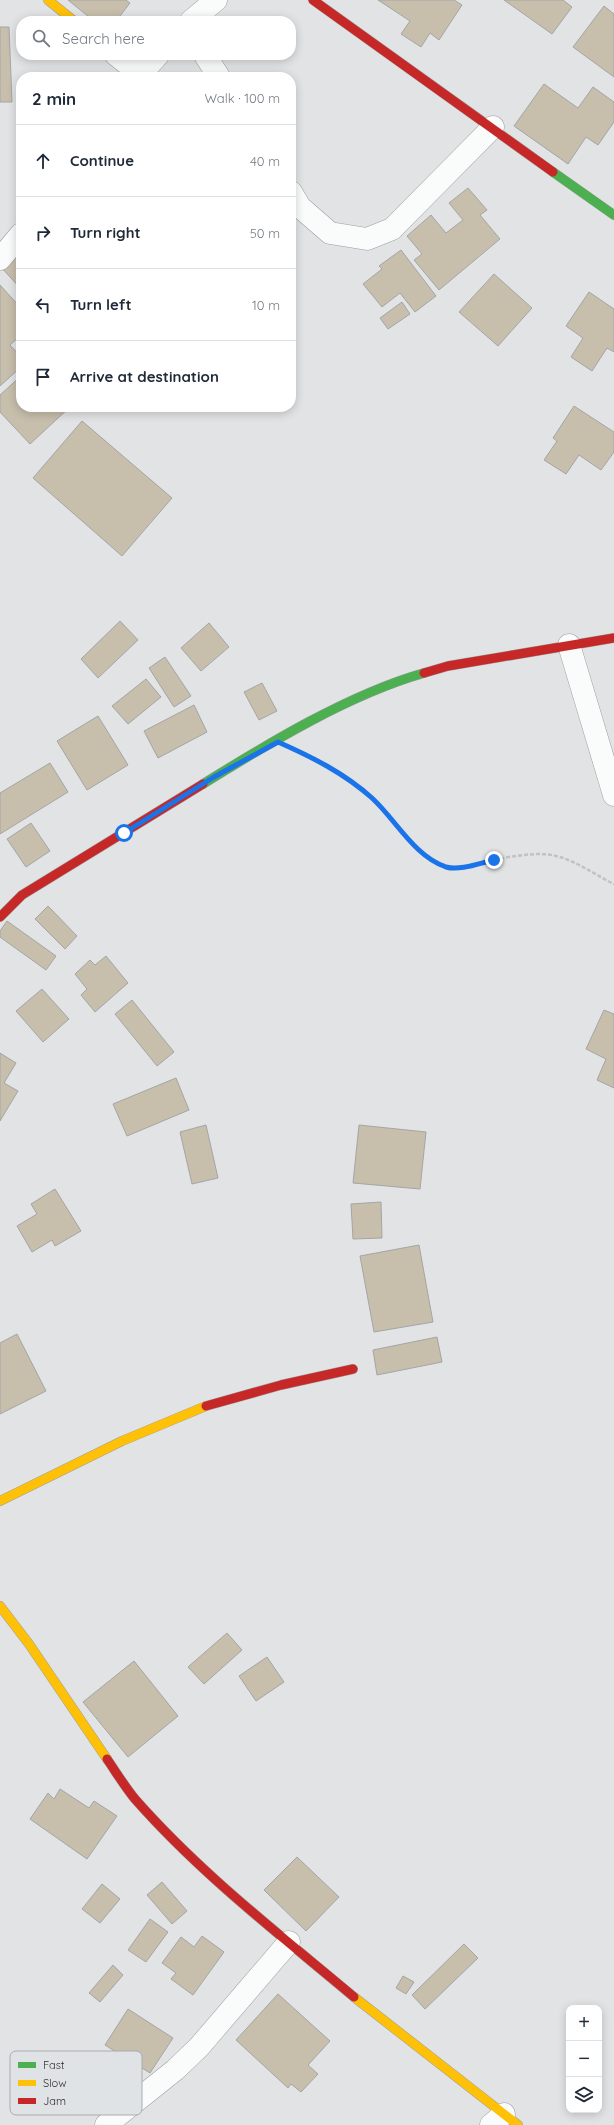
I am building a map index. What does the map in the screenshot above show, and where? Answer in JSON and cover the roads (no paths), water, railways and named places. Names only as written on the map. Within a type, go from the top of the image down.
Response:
[{"type":"street","points":[[48,0],[68,16]]},
{"type":"street","points":[[197,16],[216,0]]},
{"type":"street","points":[[313,0],[493,127],[614,215]]},
{"type":"street","points":[[121,60],[135,72]]},
{"type":"street","points":[[143,72],[153,60]]},
{"type":"street","points":[[208,60],[216,72]]},
{"type":"street","points":[[296,200],[300,207],[330,233],[367,239],[392,229],[493,127]]},
{"type":"street","points":[[0,259],[16,240]]},
{"type":"street","points":[[0,917],[22,896],[43,882],[214,777],[278,742],[322,715],[406,678],[448,666],[614,638]]},
{"type":"street","points":[[569,646],[614,795]]},
{"type":"street","points":[[0,1501],[56,1472],[164,1422],[285,1382],[353,1369]]},
{"type":"street","points":[[0,1606],[29,1644],[134,1798],[174,1840],[289,1942],[504,2121]]},
{"type":"street","points":[[142,2096],[185,2061],[289,1942]]},
{"type":"street","points":[[106,2125],[118,2115]]}]
